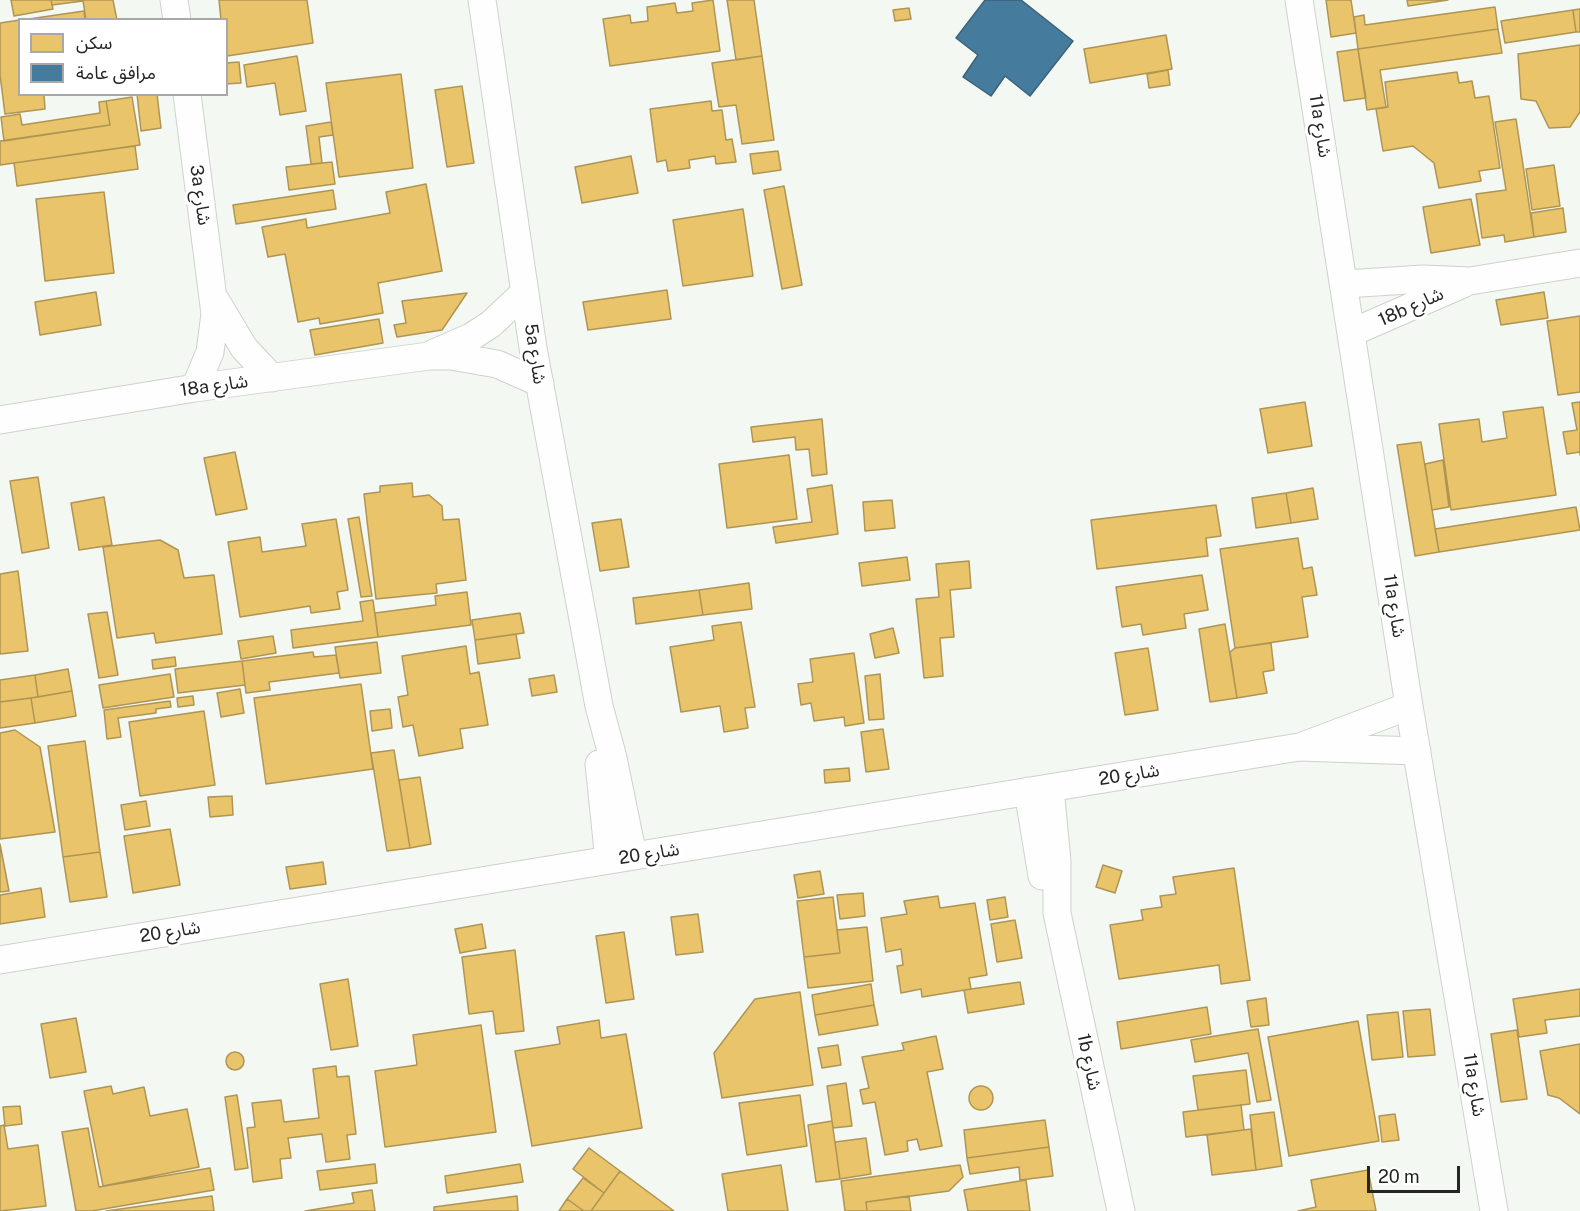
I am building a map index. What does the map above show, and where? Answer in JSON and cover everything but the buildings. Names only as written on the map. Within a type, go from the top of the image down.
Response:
[{"type":"street","points":[[174,0],[177,18]]},
{"type":"street","name":"5a شارع","points":[[482,0],[540,383],[599,706],[599,761],[621,858]]},
{"type":"street","name":"11a شارع","points":[[1299,0],[1353,332],[1409,706],[1437,858],[1494,1211]]},
{"type":"street","name":"3a شارع","points":[[187,96],[215,314],[210,352],[195,388]]},
{"type":"street","name":"18b شارع","points":[[1345,284],[1423,279],[1470,281],[1580,263]]},
{"type":"street","name":"18b شارع","points":[[1353,332],[1470,281]]},
{"type":"street","name":"18a شارع","points":[[429,356],[461,342],[491,324],[525,292]]},
{"type":"street","name":"3a شارع","points":[[213,295],[222,314],[244,348],[272,378]]},
{"type":"street","name":"18a شارع","points":[[0,420],[195,388],[429,356],[452,356],[497,364],[540,383]]},
{"type":"street","name":"شارع 20","points":[[0,960],[1299,747],[1409,706]]},
{"type":"street","name":"شارع 20","points":[[1299,747],[1417,751]]},
{"type":"street","name":"1b شارع","points":[[1039,790],[1041,871],[1057,913],[1121,1211]]}]
